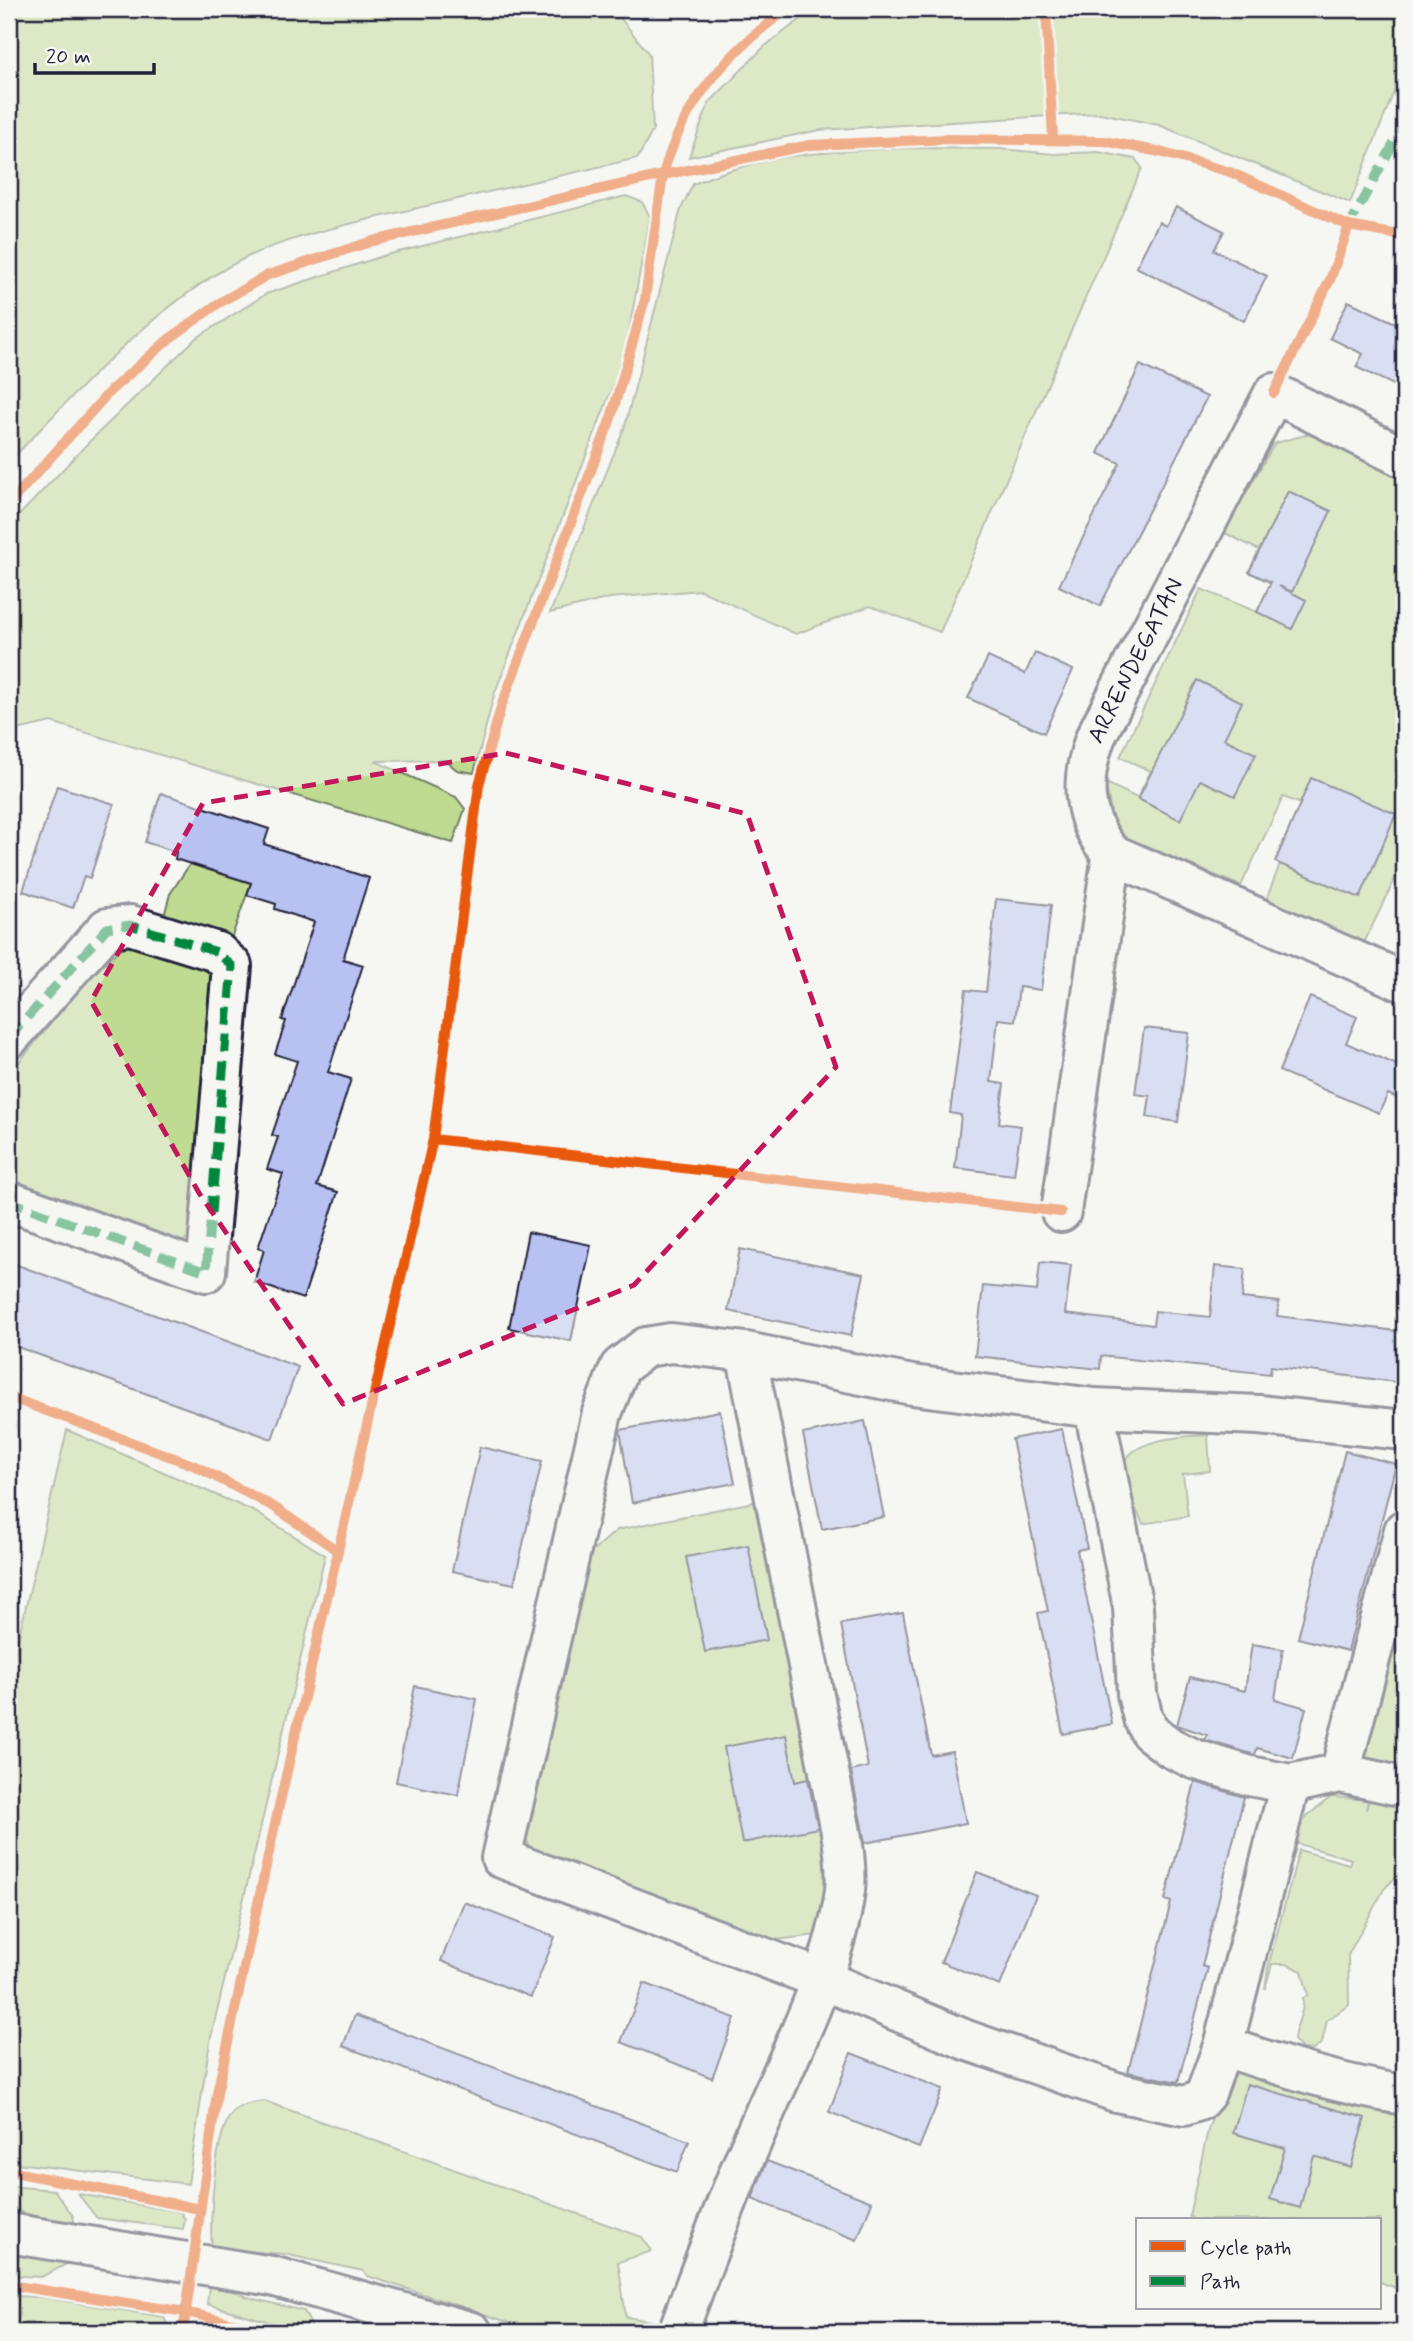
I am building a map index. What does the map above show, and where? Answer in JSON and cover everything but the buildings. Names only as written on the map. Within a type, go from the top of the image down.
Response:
[{"type":"street","name":"ARRENDEGATAN","points":[[1112,854],[1099,840],[1088,817],[1083,790],[1086,763],[1101,725],[1274,393],[1404,458]]},
{"type":"street","points":[[1061,1212],[1112,854],[1404,982]]},
{"type":"street","points":[[9,1038],[107,928],[130,925],[217,952],[232,966],[206,1272],[9,1200]]},
{"type":"street","points":[[1290,1784],[1223,2046],[1206,2094],[1199,2101],[1184,2105],[1116,2092],[1047,2069],[967,2040],[821,1979],[501,1858],[602,1413],[620,1367],[646,1347],[671,1343],[746,1352],[912,1385],[1094,1408],[1259,1415],[1404,1430]]},
{"type":"street","points":[[678,2332],[723,2210],[821,1979],[838,1927],[846,1863],[746,1352]]},
{"type":"street","points":[[1094,1408],[1133,1608],[1137,1694],[1150,1732],[1171,1748],[1194,1759],[1290,1784],[1340,1773],[1404,1787]]},
{"type":"street","points":[[1340,1773],[1404,1530]]},
{"type":"street","points":[[1223,2046],[1308,2076],[1352,2087],[1404,2095]]},
{"type":"street","points":[[9,2233],[272,2276],[472,2332]]},
{"type":"highlighted area","points":[[506,753],[747,814],[836,1067],[634,1285],[343,1404],[199,1193],[91,1001],[203,803]]},
{"type":"green space","points":[[9,9],[613,9],[649,54],[653,130],[638,158],[318,232],[258,252],[224,269],[190,291],[125,345],[9,462]]},
{"type":"green space","points":[[814,9],[1404,9],[1404,66],[1350,203],[1159,125],[1100,113],[820,130],[689,157],[709,103],[764,47]]},
{"type":"green space","points":[[906,148],[1000,149],[1054,154],[1098,152],[1135,159],[1142,168],[940,632],[870,606],[796,634],[700,590],[610,598],[550,613],[625,426],[681,209],[693,184],[746,165],[798,155]]},
{"type":"green space","points":[[626,196],[642,202],[650,217],[624,357],[494,695],[474,773],[457,770],[445,760],[375,761],[456,797],[465,809],[453,843],[51,722],[9,732],[9,526],[88,443],[195,339],[266,294],[386,255]]},
{"type":"green space","points":[[1309,434],[1404,480],[1404,860],[1363,945],[1266,900],[1280,864],[1275,861],[1297,812],[1304,805],[1283,797],[1241,886],[1114,833],[1106,783],[1137,798],[1151,771],[1120,757],[1201,589],[1257,612],[1271,583],[1249,572],[1259,550],[1223,532],[1275,443]]},
{"type":"green space","points":[[190,864],[251,883],[231,939],[164,916],[170,894]]},
{"type":"green space","points":[[128,946],[208,969],[216,976],[193,1234],[179,1244],[9,1188],[9,1074],[83,985],[119,949]]},
{"type":"green space","points":[[67,1430],[255,1512],[325,1555],[210,2041],[188,2184],[9,2162],[9,1679]]},
{"type":"green space","points":[[1208,1435],[1210,1471],[1183,1474],[1188,1516],[1143,1524],[1124,1483],[1123,1468],[1128,1457],[1151,1443]]},
{"type":"green space","points":[[759,1501],[837,1861],[817,1935],[742,1944],[532,1853],[523,1831],[584,1559],[617,1530]]},
{"type":"green space","points":[[1404,1579],[1404,1782],[1367,1768],[1362,1751]]},
{"type":"green space","points":[[1372,1792],[1404,1800],[1404,1869],[1384,1889],[1348,1955],[1349,2005],[1327,2020],[1322,2043],[1313,2050],[1302,2049],[1294,2040],[1303,2009],[1303,1998],[1308,1995],[1302,1971],[1286,1964],[1272,1964],[1265,1989],[1268,1968],[1299,1850],[1349,1864],[1351,1859],[1291,1842],[1307,1816],[1331,1797],[1368,1800],[1366,1810]]},
{"type":"green space","points":[[1235,2070],[1390,2115],[1398,2109],[1404,2110],[1404,2291],[1382,2283],[1382,2218],[1189,2216],[1208,2130],[1226,2075]]},
{"type":"green space","points":[[264,2101],[642,2237],[652,2251],[618,2262],[626,2317],[662,2323],[660,2332],[538,2332],[368,2276],[363,2271],[284,2254],[212,2249],[214,2177],[227,2121],[234,2111],[244,2105]]},
{"type":"green space","points":[[9,2186],[54,2190],[73,2216],[76,2229],[9,2208]]},
{"type":"green space","points":[[78,2194],[180,2212],[185,2219],[183,2229],[97,2218]]},
{"type":"green space","points":[[9,2256],[67,2256],[67,2264],[41,2277],[9,2275]]},
{"type":"green space","points":[[210,2277],[247,2297],[304,2311],[311,2331],[301,2331],[207,2304]]},
{"type":"green space","points":[[9,2296],[40,2297],[164,2317],[170,2332],[9,2332]]},
{"type":"marked path","points":[[1347,230],[1404,124]]},
{"type":"marked path","points":[[9,1038],[107,928],[130,925],[217,952],[232,966],[206,1272],[9,1201]]},
{"type":"cycle path","points":[[9,504],[111,390],[169,339],[219,303],[268,275],[373,241],[663,175],[682,125],[710,81],[746,42],[788,9]]},
{"type":"cycle path","points":[[1046,9],[1053,138]]},
{"type":"cycle path","points":[[183,2332],[217,2093],[279,1806],[433,1139],[479,785],[501,707],[611,418],[645,299],[663,175],[810,145],[948,139],[1104,141],[1160,152],[1230,172],[1349,226],[1404,236]]},
{"type":"cycle path","points":[[1274,393],[1330,280],[1349,226]]},
{"type":"cycle path","points":[[433,1139],[1061,1212]]},
{"type":"cycle path","points":[[9,1397],[193,1465],[274,1507],[338,1551]]},
{"type":"cycle path","points":[[9,2171],[200,2209]]},
{"type":"cycle path","points":[[9,2285],[186,2312],[271,2332]]}]
